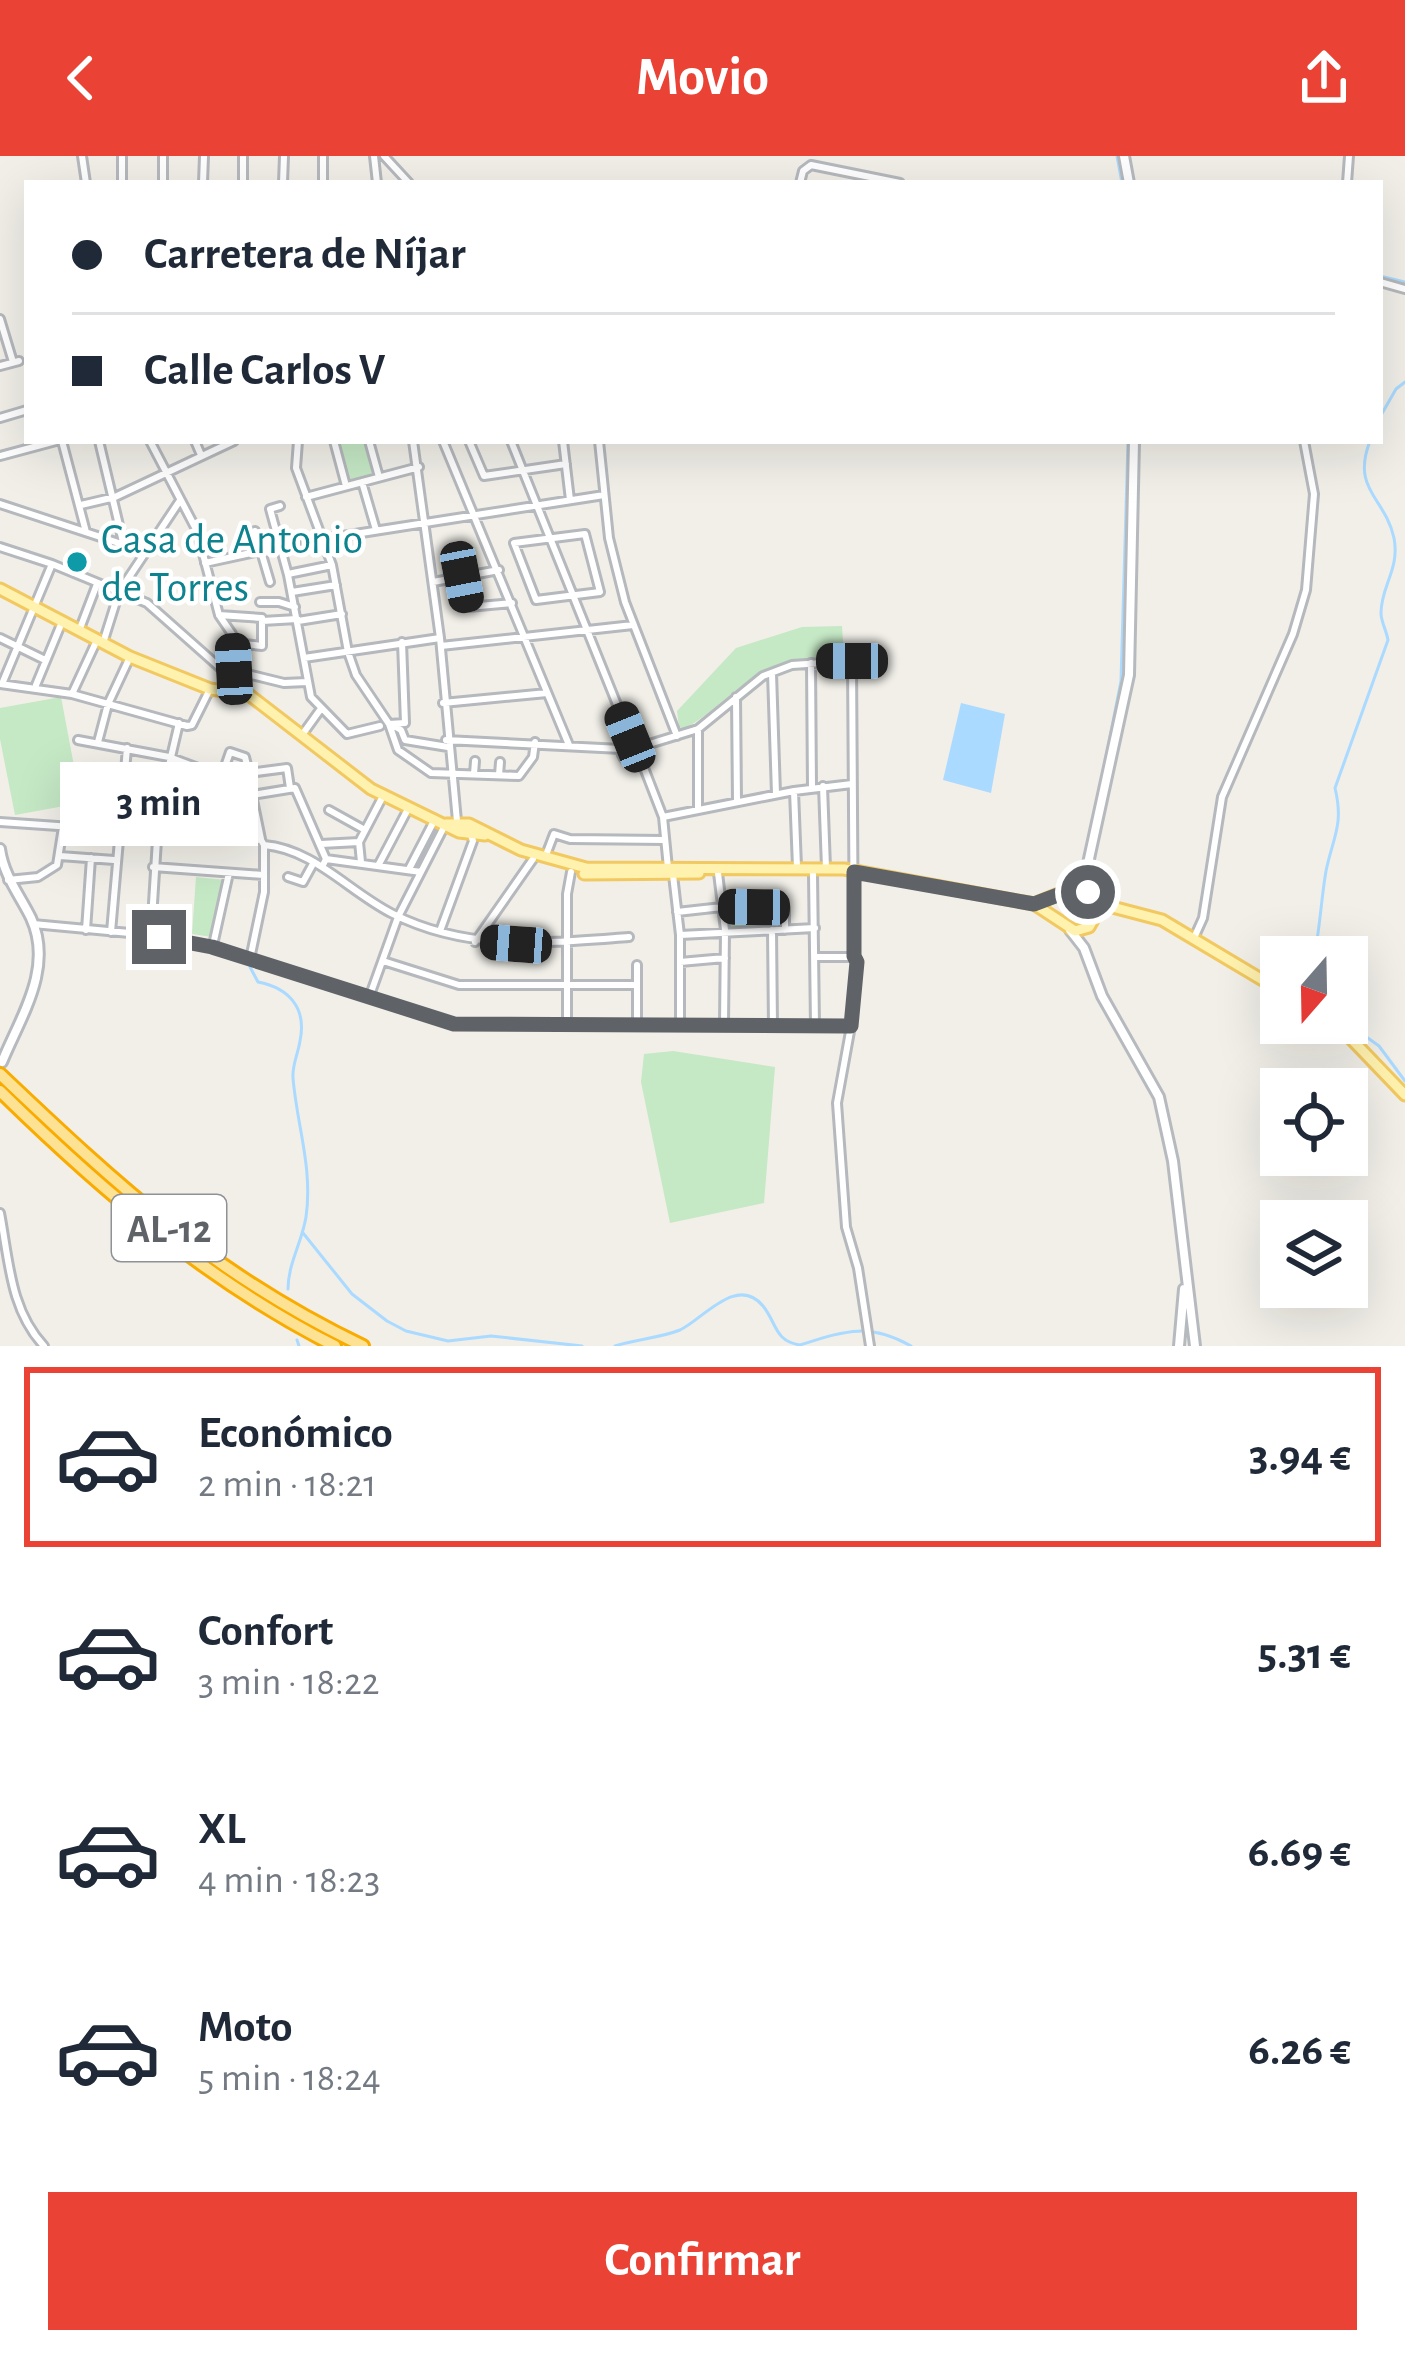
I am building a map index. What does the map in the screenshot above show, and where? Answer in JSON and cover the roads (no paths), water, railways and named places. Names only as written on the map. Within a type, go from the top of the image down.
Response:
[{"type":"highway","name":"AL-12","points":[[1,1068],[123,1190],[178,1235],[267,1295],[363,1346]]},
{"type":"highway","name":"AL-12","points":[[0,1091],[166,1241],[265,1308],[335,1346]]},
{"type":"main road","points":[[0,589],[130,657],[210,689],[248,694],[383,796],[571,872],[854,872]]},
{"type":"main road","points":[[539,858],[586,868],[671,872],[826,868],[1034,904],[1057,916],[1070,930],[1116,911]]},
{"type":"main road","points":[[1034,904],[1066,893],[1095,899],[1116,911],[1162,920],[1260,980]]},
{"type":"main road","points":[[1057,916],[1066,893]]},
{"type":"main road","points":[[1092,923],[1095,899]]},
{"type":"main road","points":[[1356,1044],[1405,1095]]},
{"type":"street","points":[[384,156],[406,180]]},
{"type":"street","points":[[801,180],[811,165],[885,180]]},
{"type":"street","points":[[0,319],[16,361],[0,366]]},
{"type":"street","points":[[0,456],[47,444]]},
{"type":"street","points":[[60,444],[86,532]]},
{"type":"street","points":[[100,444],[124,543]]},
{"type":"street","points":[[151,444],[197,531],[219,615],[232,634],[232,690]]},
{"type":"street","points":[[196,444],[201,455]]},
{"type":"street","points":[[81,505],[115,497],[227,444]]},
{"type":"street","points":[[298,444],[296,468],[332,566],[348,652],[398,749],[428,772],[519,776],[533,757],[536,742]]},
{"type":"street","points":[[335,444],[346,486]]},
{"type":"street","points":[[370,444],[379,477]]},
{"type":"street","points":[[369,997],[398,917],[449,823],[452,773],[441,642],[414,444]]},
{"type":"street","points":[[444,444],[568,746]]},
{"type":"street","points":[[470,444],[484,476],[566,464]]},
{"type":"street","points":[[512,444],[630,737]]},
{"type":"street","points":[[563,444],[570,500]]},
{"type":"street","points":[[599,444],[609,538],[633,625],[677,736]]},
{"type":"street","points":[[1095,899],[1087,868],[1129,675],[1134,444]]},
{"type":"street","points":[[1194,938],[1203,917],[1228,779],[1293,634],[1306,590],[1314,494],[1305,444]]},
{"type":"street","points":[[305,497],[418,467]]},
{"type":"street","points":[[362,482],[376,530]]},
{"type":"street","points":[[323,539],[604,495]]},
{"type":"street","points":[[72,694],[100,642],[119,592],[179,502]]},
{"type":"street","points":[[0,504],[146,552]]},
{"type":"street","points":[[280,506],[270,509],[292,592],[307,682],[320,710],[347,734],[404,723],[402,642]]},
{"type":"street","points":[[255,531],[270,582]]},
{"type":"street","points":[[585,534],[599,592],[573,596],[536,600],[514,543],[585,534]]},
{"type":"street","points":[[206,563],[297,543]]},
{"type":"street","points":[[0,548],[147,603],[226,673],[232,690]]},
{"type":"street","points":[[52,564],[1,684],[72,694],[192,725],[210,689]]},
{"type":"street","points":[[288,574],[332,566]]},
{"type":"street","points":[[433,582],[499,570]]},
{"type":"street","points":[[462,577],[468,608],[512,603]]},
{"type":"street","points":[[79,631],[98,582]]},
{"type":"street","points":[[292,592],[336,585]]},
{"type":"street","points":[[260,602],[295,607]]},
{"type":"street","points":[[219,615],[262,621],[342,614]]},
{"type":"street","points":[[233,643],[262,646],[262,621]]},
{"type":"street","points":[[36,687],[62,622]]},
{"type":"street","points":[[304,658],[402,642],[526,637],[633,625]]},
{"type":"street","points":[[0,638],[46,661]]},
{"type":"street","points":[[98,742],[108,704],[130,657]]},
{"type":"street","points":[[646,745],[698,729],[772,673],[811,663],[852,661],[857,962],[837,1102],[838,1141],[846,1227],[858,1268],[870,1346]]},
{"type":"street","points":[[811,663],[812,788]]},
{"type":"street","points":[[235,671],[284,683],[307,682]]},
{"type":"street","points":[[772,673],[776,794]]},
{"type":"street","points":[[443,703],[548,693]]},
{"type":"street","points":[[736,696],[737,802]]},
{"type":"street","points":[[302,735],[320,710]]},
{"type":"street","points":[[151,935],[159,808],[179,723]]},
{"type":"street","points":[[384,725],[401,730],[405,740],[621,749]]},
{"type":"street","points":[[698,729],[698,810]]},
{"type":"street","points":[[630,737],[646,745],[641,760]]},
{"type":"street","points":[[621,749],[630,737]]},
{"type":"street","points":[[78,740],[169,757],[250,791],[290,788],[300,793],[321,844],[321,863],[303,882],[288,878]]},
{"type":"street","points":[[111,932],[114,860],[128,748]]},
{"type":"street","points":[[621,749],[628,761],[641,760]]},
{"type":"street","points":[[210,838],[220,776],[230,752],[245,757],[249,772],[287,768],[290,788]]},
{"type":"street","points":[[641,760],[663,817],[680,935],[680,1025]]},
{"type":"street","points":[[474,774],[475,761]]},
{"type":"street","points":[[499,775],[500,762]]},
{"type":"street","points":[[663,817],[794,790],[852,784]]},
{"type":"street","points":[[824,786],[826,868]]},
{"type":"street","points":[[794,790],[797,867]]},
{"type":"street","points":[[250,791],[262,842],[263,875],[250,959]]},
{"type":"street","points":[[361,862],[359,842],[383,796]]},
{"type":"street","points":[[159,808],[256,815]]},
{"type":"street","points":[[379,865],[408,808]]},
{"type":"street","points":[[329,810],[365,830]]},
{"type":"street","points":[[0,822],[262,842],[321,863],[398,917],[475,942],[629,937]]},
{"type":"street","points":[[409,869],[449,823]]},
{"type":"street","points":[[8,880],[38,877],[57,865],[63,827]]},
{"type":"street","points":[[440,932],[473,832]]},
{"type":"street","points":[[475,942],[554,834],[570,839],[665,840]]},
{"type":"street","points":[[321,844],[359,842]]},
{"type":"street","points":[[0,849],[8,880],[39,943],[39,971],[1,1068]]},
{"type":"street","points":[[60,856],[114,860]]},
{"type":"street","points":[[86,930],[91,858]]},
{"type":"street","points":[[321,863],[361,862],[422,872]]},
{"type":"street","points":[[153,867],[263,875]]},
{"type":"street","points":[[1066,893],[1087,868]]},
{"type":"street","points":[[567,1025],[571,872]]},
{"type":"street","points":[[718,872],[725,930],[724,1025]]},
{"type":"street","points":[[212,947],[229,873]]},
{"type":"street","points":[[813,874],[815,1026]]},
{"type":"street","points":[[677,913],[722,907],[785,908],[785,930]]},
{"type":"street","points":[[1084,948],[1092,923]]},
{"type":"street","points":[[33,924],[151,935],[212,947],[454,1024],[851,1026]]},
{"type":"street","points":[[680,935],[814,928]]},
{"type":"street","points":[[772,930],[772,1026]]},
{"type":"street","points":[[1070,930],[1084,948],[1102,996],[1159,1097],[1173,1161],[1198,1346]]},
{"type":"street","points":[[815,957],[854,956]]},
{"type":"street","points":[[680,962],[724,958]]},
{"type":"street","points":[[382,961],[459,985],[637,985]]},
{"type":"street","points":[[637,965],[637,1024]]},
{"type":"street","points":[[0,1214],[16,1303],[27,1327],[44,1346]]},
{"type":"street","points":[[1179,1346],[1185,1269]]},
{"type":"water","points":[[961,703],[1005,714],[991,793],[943,780]]},
{"type":"waterway","points":[[1117,156],[1121,180]]},
{"type":"waterway","points":[[1383,277],[1405,282]]},
{"type":"waterway","points":[[1383,412],[1405,382]]},
{"type":"waterway","points":[[1096,808],[1121,681],[1128,444]]},
{"type":"waterway","points":[[1317,936],[1338,822],[1335,788],[1388,640],[1381,613],[1393,568],[1394,538],[1364,471],[1369,444]]},
{"type":"waterway","points":[[250,967],[258,982],[279,989],[293,1001],[301,1019],[293,1078],[308,1199],[288,1289]]},
{"type":"waterway","points":[[1368,1038],[1405,1081]]},
{"type":"waterway","points":[[303,1233],[352,1294],[406,1331],[448,1341],[491,1336],[582,1346]]},
{"type":"waterway","points":[[615,1346],[680,1330],[720,1302],[742,1295],[763,1306],[781,1335],[792,1343],[869,1331],[911,1346]]},
{"type":"waterway","points":[[297,1340],[299,1346]]},
{"type":"place","name":"Casa de Antonio de Torres","points":[[77,562]]}]
